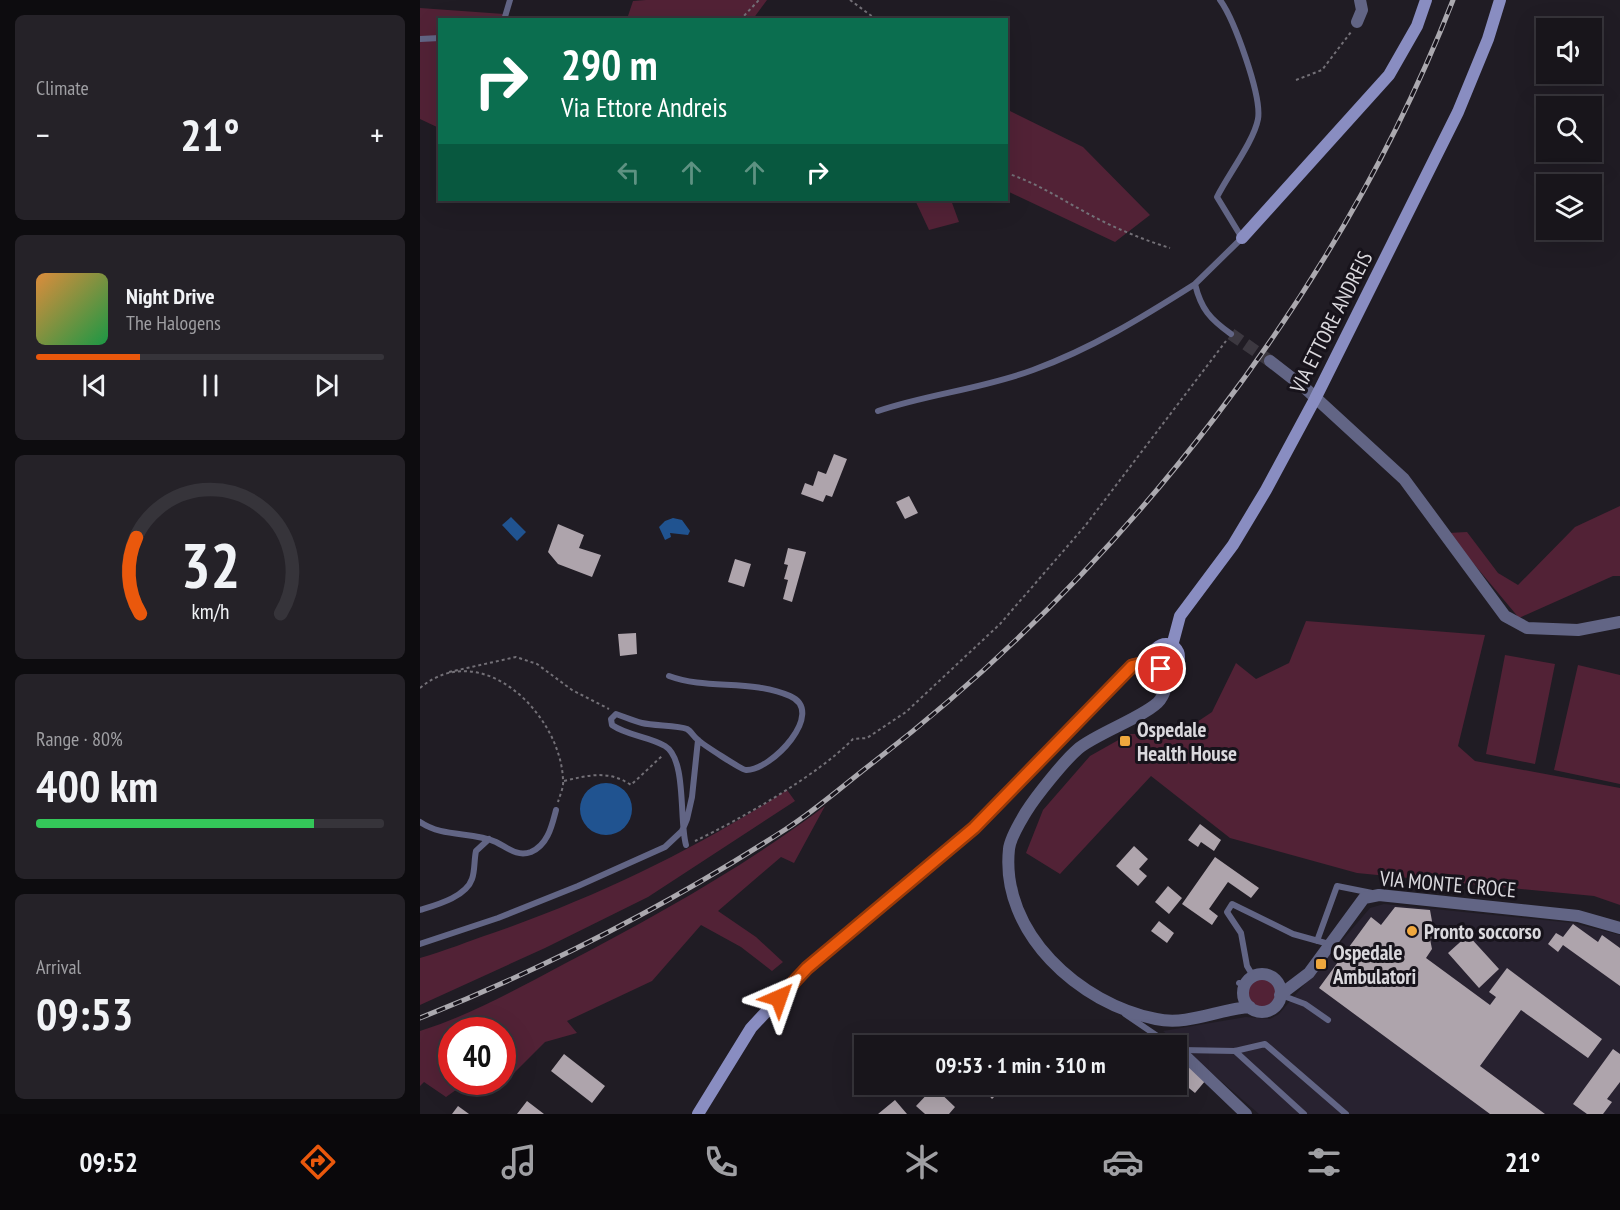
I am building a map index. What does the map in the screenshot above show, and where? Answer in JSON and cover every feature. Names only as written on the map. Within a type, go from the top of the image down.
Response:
[{"type":"street","points":[[1357,22],[1362,10],[1360,0]]},
{"type":"street","points":[[1242,238],[1389,75],[1417,26],[1426,0]]},
{"type":"street","name":"VIA ETTORE ANDREIS","points":[[1172,646],[1180,616],[1233,545],[1266,490],[1315,399],[1458,112],[1488,39],[1500,0]]},
{"type":"street","points":[[1270,361],[1404,479],[1505,616],[1527,628],[1578,630],[1620,622]]},
{"type":"street","points":[[1153,661],[1158,647],[1172,646],[1178,653],[1178,663],[1166,670]]},
{"type":"street","points":[[1153,661],[1156,666],[1166,670]]},
{"type":"street","points":[[698,1114],[751,1028],[807,968],[974,828],[1132,666],[1153,661]]},
{"type":"street","points":[[1166,670],[1167,686],[1159,702],[1078,749],[1026,812],[1009,847],[1009,884],[1024,924],[1041,952],[1073,980],[1118,1009],[1159,1020],[1202,1017],[1233,1008],[1246,983],[1269,975],[1277,982],[1296,985]]},
{"type":"street","name":"VIA MONTE CROCE","points":[[1246,983],[1259,1011],[1270,1009],[1280,995],[1309,973],[1364,898],[1378,895],[1578,916],[1620,927]]},
{"type":"street","points":[[1277,982],[1280,995]]},
{"type":"street","points":[[1187,1059],[1246,1114]]},
{"type":"lane","points":[[505,18],[510,0]]},
{"type":"lane","points":[[878,411],[906,401],[956,392],[1033,371],[1095,344],[1195,284],[1242,238],[1217,197],[1250,141],[1258,120],[1259,105],[1245,58],[1223,1]]},
{"type":"lane","points":[[420,39],[438,38]]},
{"type":"lane","points":[[1195,284],[1200,306],[1210,320],[1231,334]]},
{"type":"lane","points":[[669,675],[684,681],[753,687],[790,696],[803,707],[804,715],[800,725],[771,762],[748,770],[738,768],[707,744],[698,740],[688,729],[641,723],[616,714],[611,719],[612,725],[619,730],[663,744],[670,749],[678,771],[682,831],[686,845]]},
{"type":"lane","points":[[420,944],[498,918],[656,852],[682,831],[692,796],[698,740]]},
{"type":"lane","points":[[420,822],[441,832],[489,839],[521,854],[532,851],[551,831],[556,810]]},
{"type":"lane","points":[[420,910],[459,894],[468,887],[473,875],[476,851],[489,839]]},
{"type":"lane","points":[[1317,941],[1337,886],[1378,895]]},
{"type":"lane","points":[[1246,983],[1241,933],[1227,912],[1232,904],[1293,934],[1329,944]]},
{"type":"lane","points":[[1280,995],[1305,1004],[1328,1020]]},
{"type":"lane","points":[[1118,1009],[1156,1035]]},
{"type":"lane","points":[[1187,1049],[1235,1051],[1264,1044],[1346,1114]]},
{"type":"lane","points":[[1235,1051],[1304,1114]]},
{"type":"path","points":[[742,18],[759,0]]},
{"type":"path","points":[[850,0],[874,18]]},
{"type":"path","points":[[1296,80],[1322,70],[1357,22]]},
{"type":"path","points":[[1008,174],[1041,187],[1140,239],[1170,248]]},
{"type":"path","points":[[853,739],[867,738],[906,712],[1000,624],[1085,526],[1231,334]]},
{"type":"path","points":[[420,688],[446,673],[516,657],[537,664],[572,690],[616,714]]},
{"type":"path","points":[[446,673],[487,676],[504,682],[520,693],[537,713],[551,736],[559,756],[564,782],[556,810]]},
{"type":"path","points":[[564,782],[604,774],[619,777],[631,785],[670,749]]},
{"type":"shaded area","points":[[767,0],[754,18],[627,18],[633,1]]},
{"type":"shaded area","points":[[420,8],[504,14],[505,18],[438,18],[438,128],[420,119]]},
{"type":"shaded area","points":[[1008,110],[1083,147],[1150,215],[1115,242],[1008,191]]},
{"type":"shaded area","points":[[915,201],[951,201],[959,222],[929,230]]},
{"type":"shaded area","points":[[1620,506],[1620,576],[1613,576],[1519,618],[1448,533],[1467,532],[1498,573],[1518,585],[1575,527]]},
{"type":"shaded area","points":[[1306,621],[1485,635],[1458,746],[1475,761],[1620,788],[1620,905],[1594,896],[1357,873],[1230,838],[1151,776],[1060,874],[1026,853],[1043,810],[1090,756],[1129,734],[1179,734],[1212,712],[1236,663],[1256,679],[1289,663]]},
{"type":"shaded area","points":[[1505,655],[1555,664],[1535,764],[1486,754]]},
{"type":"shaded area","points":[[1578,665],[1620,675],[1620,784],[1554,770]]},
{"type":"shaded area","points":[[787,790],[795,801],[648,897],[545,948],[420,1005],[420,958],[533,918],[608,887],[681,852]]},
{"type":"shaded area","points":[[825,806],[794,863],[781,857],[718,911],[756,937],[783,962],[772,971],[741,947],[701,925],[652,981],[567,1021],[577,1033],[545,1042],[516,1071],[516,1017],[457,1017],[494,1001],[631,928],[731,870]]},
{"type":"shaded area","points":[[1384,904],[1573,923],[1620,935],[1620,1114],[1259,1114],[1187,1052],[1187,1035],[1168,1035],[1163,1031],[1246,1017],[1270,1019],[1279,1014],[1370,908]]},
{"type":"shaded area","points":[[1262,979],[1272,983],[1276,993],[1272,1003],[1262,1007],[1252,1003],[1248,993],[1252,983]]},
{"type":"shaded area","points":[[438,1024],[438,1092],[424,1082],[420,1086],[420,1031]]},
{"type":"water","points":[[511,517],[526,532],[517,541],[502,525]]},
{"type":"water","points":[[673,518],[682,520],[690,531],[688,535],[670,533],[671,537],[665,540],[659,527],[665,521]]},
{"type":"water","points":[[601,783],[611,783],[625,790],[632,809],[625,828],[611,835],[601,835],[591,831],[584,824],[580,814],[580,804],[584,794],[591,787]]},
{"type":"building","points":[[834,454],[847,459],[832,497],[826,495],[823,502],[801,494],[805,483],[813,486],[818,471],[826,474]]},
{"type":"building","points":[[909,496],[918,513],[905,519],[896,502]]},
{"type":"building","points":[[558,524],[584,535],[579,548],[601,555],[592,577],[558,564],[548,552]]},
{"type":"building","points":[[788,548],[806,552],[792,602],[783,599],[788,580],[784,579],[788,565],[784,564]]},
{"type":"building","points":[[735,559],[751,564],[744,587],[728,582]]},
{"type":"building","points":[[636,633],[637,654],[620,656],[618,634]]},
{"type":"building","points":[[1200,824],[1221,840],[1214,851],[1201,842],[1198,847],[1188,840]]},
{"type":"building","points":[[1134,846],[1148,859],[1139,869],[1147,876],[1138,886],[1116,866]]},
{"type":"building","points":[[1215,857],[1259,888],[1251,898],[1228,882],[1209,909],[1218,916],[1212,925],[1182,904]]},
{"type":"building","points":[[1168,886],[1182,898],[1169,914],[1155,902]]},
{"type":"building","points":[[1395,907],[1430,910],[1435,938],[1430,939],[1432,949],[1426,958],[1490,1005],[1496,997],[1489,992],[1507,968],[1602,1039],[1588,1058],[1521,1010],[1480,1066],[1545,1114],[1490,1114],[1319,988],[1371,917],[1381,925]]},
{"type":"building","points":[[1159,921],[1174,933],[1167,943],[1151,931]]},
{"type":"building","points":[[1573,924],[1598,942],[1602,935],[1620,948],[1620,986],[1563,945],[1558,952],[1548,944],[1556,933],[1563,937]]},
{"type":"building","points":[[1468,935],[1499,969],[1479,988],[1448,953]]},
{"type":"building","points":[[1613,1049],[1620,1054],[1620,1082],[1607,1099],[1612,1102],[1603,1114],[1587,1114],[1573,1104]]},
{"type":"building","points":[[564,1054],[605,1086],[592,1103],[551,1071]]},
{"type":"building","points":[[1190,1067],[1206,1080],[1195,1093],[1187,1086],[1187,1071]]},
{"type":"building","points":[[926,1095],[942,1095],[955,1107],[949,1114],[925,1114],[916,1106]]},
{"type":"building","points":[[895,1100],[907,1114],[878,1114]]},
{"type":"building","points":[[527,1101],[544,1114],[517,1114]]},
{"type":"building","points":[[458,1106],[469,1114],[452,1114]]},
{"type":"tunnel","points":[[1231,334],[1270,361]]},
{"type":"railway","points":[[420,1018],[515,978],[608,932],[698,883],[786,829],[875,761],[966,685],[1054,603],[1137,513],[1214,418],[1285,319],[1349,215],[1406,109],[1453,0]]},
{"type":"place","name":"Ospedale Health House","points":[[1125,741]]},
{"type":"place","name":"Pronto soccorso","points":[[1412,931]]},
{"type":"place","name":"Ospedale Ambulatori","points":[[1321,964]]},
{"type":"route","points":[[779,998],[807,968],[974,828],[1132,666],[1153,661],[1161,669]]}]
